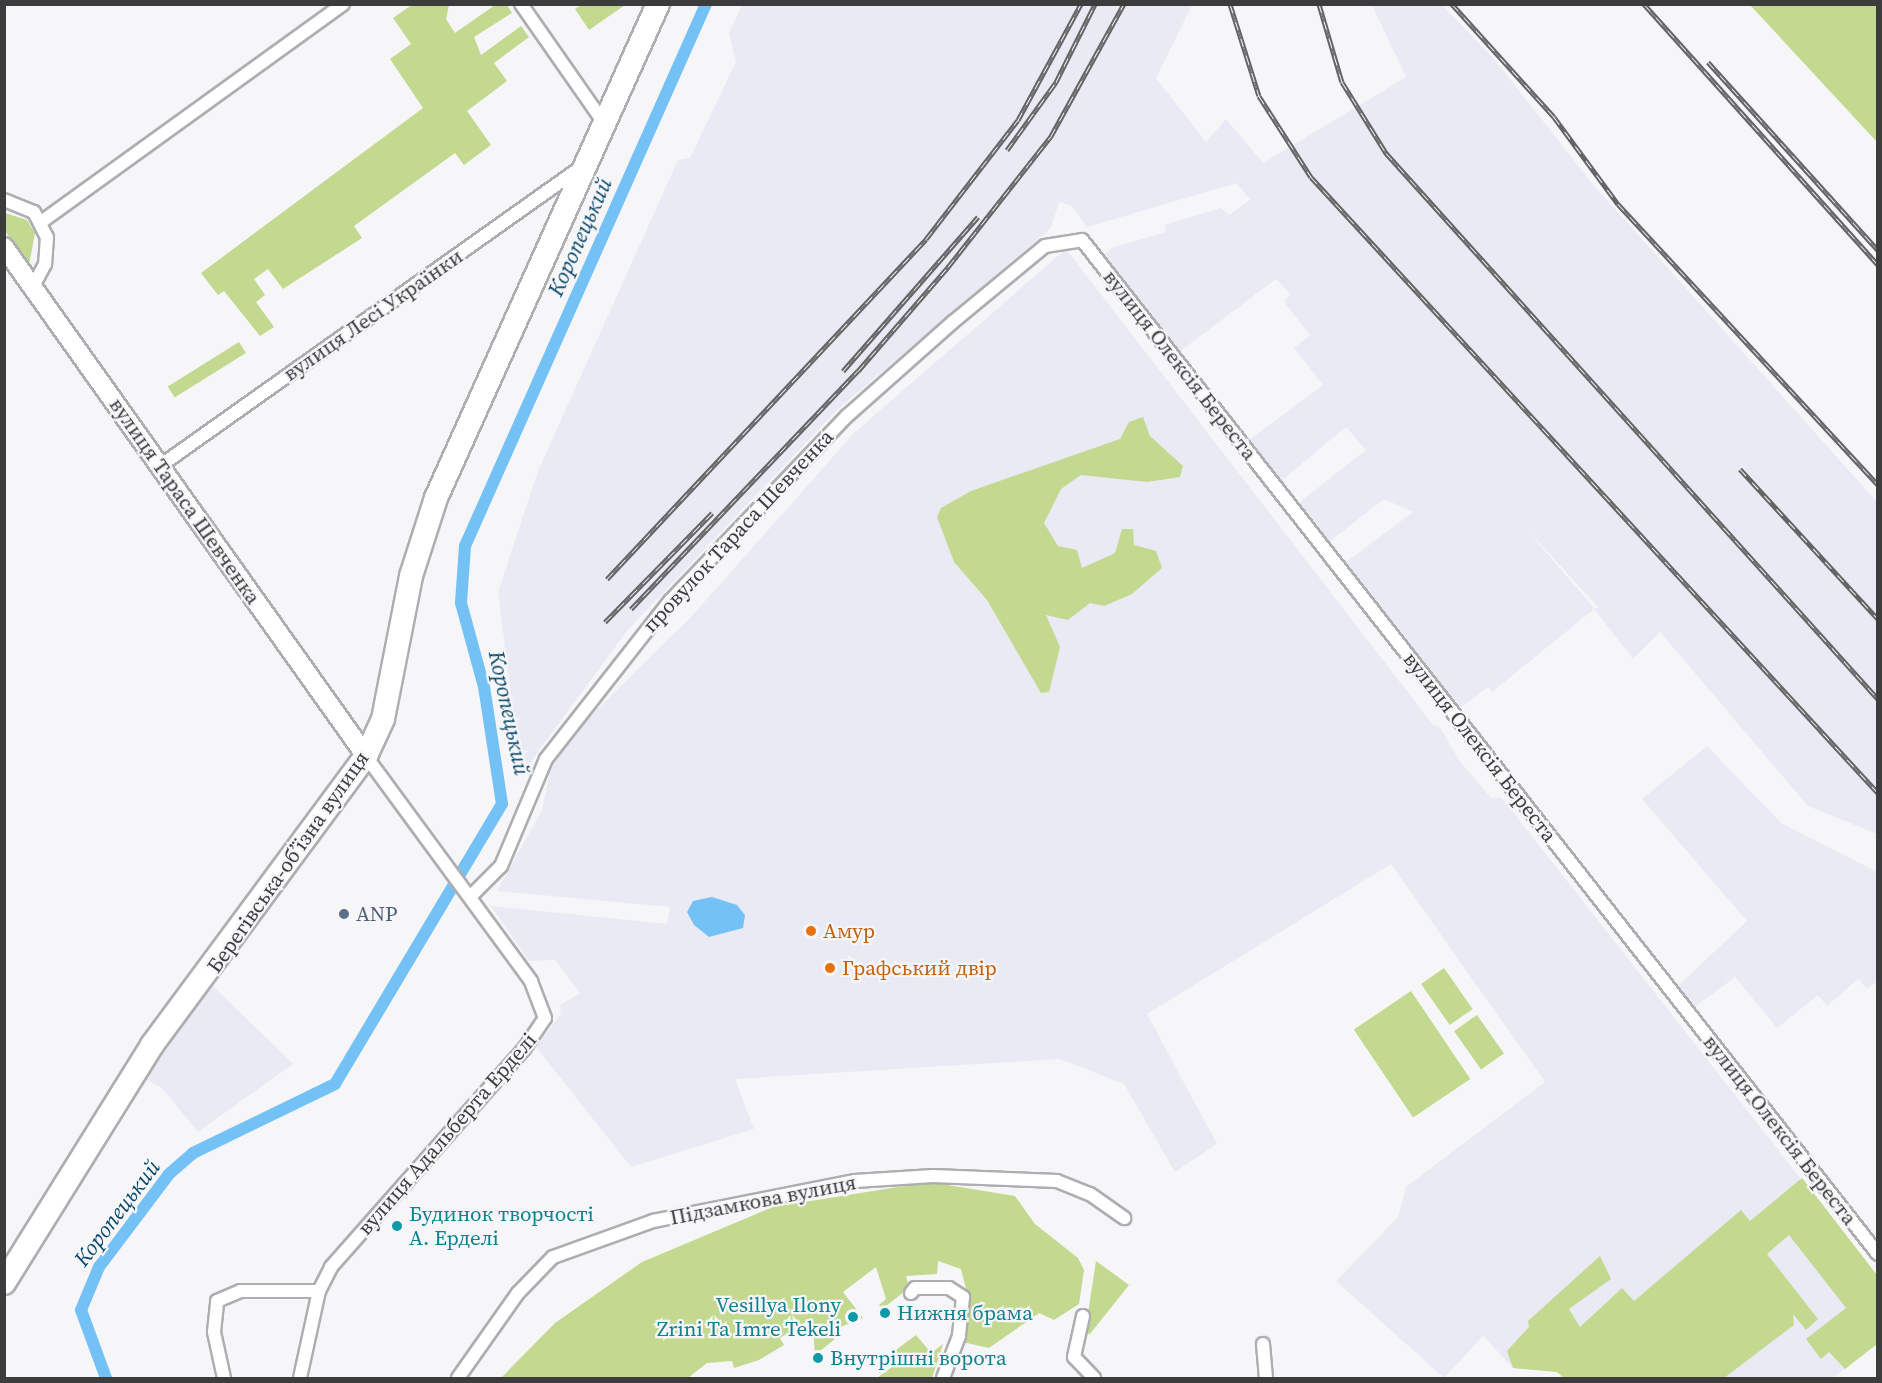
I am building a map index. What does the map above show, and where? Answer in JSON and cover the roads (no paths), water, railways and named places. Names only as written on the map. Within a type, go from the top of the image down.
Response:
[{"type":"highway","name":"Берегівська-обʼїзна вулиця","points":[[4,1282],[152,1045],[366,756],[383,719],[420,540],[658,4]]},
{"type":"street","points":[[41,222],[343,4]]},
{"type":"street","points":[[521,4],[604,123]]},
{"type":"street","name":"вулиця Лесі Українки","points":[[160,466],[587,164]]},
{"type":"street","points":[[4,200],[24,205],[41,222],[47,251],[33,287]]},
{"type":"street","name":"провулок Тараса Шевченка","points":[[467,893],[501,866],[546,759],[670,601],[847,416],[936,337],[1045,246],[1082,240]]},
{"type":"street","name":"вулиця Олексія Береста","points":[[1082,240],[1878,1254]]},
{"type":"street","name":"вулиця Тараса Шевченка","points":[[4,247],[366,756]]},
{"type":"street","name":"вулиця Адальберта Ерделі","points":[[300,1378],[319,1290],[344,1252],[524,1049],[545,1017],[540,994],[467,893],[450,875],[366,756]]},
{"type":"street","name":"Підзамкова вулиця","points":[[458,1378],[518,1293],[552,1257],[653,1221],[855,1181],[933,1176],[1057,1181],[1090,1194],[1124,1218]]},
{"type":"street","points":[[911,1293],[915,1288],[949,1288],[963,1297],[959,1336],[943,1378]]},
{"type":"street","points":[[224,1378],[214,1332],[217,1301],[240,1291],[319,1290]]},
{"type":"street","points":[[1083,1316],[1074,1357],[1094,1378]]},
{"type":"street","points":[[1263,1344],[1266,1378]]},
{"type":"water","points":[[712,897],[737,905],[745,915],[743,928],[709,937],[694,925],[687,912],[693,901]]},
{"type":"waterway","name":"Коропецький","points":[[106,1378],[81,1310],[99,1267],[169,1174],[193,1153],[335,1084],[502,804],[484,687],[461,603],[465,546],[706,4]]},
{"type":"railway","points":[[607,579],[926,239],[1018,120],[1081,4]]},
{"type":"railway","points":[[1007,150],[1056,82],[1095,4]]},
{"type":"railway","points":[[631,609],[858,371],[948,267],[1051,136],[1124,4]]},
{"type":"railway","points":[[1230,4],[1259,96],[1311,177],[1878,793]]},
{"type":"railway","points":[[1319,4],[1342,82],[1386,153],[1878,699]]},
{"type":"railway","points":[[1452,4],[1554,117],[1618,204],[1878,485]]},
{"type":"railway","points":[[1644,4],[1878,265]]},
{"type":"railway","points":[[1708,62],[1878,250]]},
{"type":"railway","points":[[843,371],[978,217]]},
{"type":"railway","points":[[1740,469],[1878,619]]},
{"type":"railway","points":[[605,622],[712,513]]},
{"type":"place","name":"ANP","points":[[344,914]]},
{"type":"place","name":"Амур","points":[[811,931]]},
{"type":"place","name":"Графський двір","points":[[830,968]]},
{"type":"place","name":"Будинок творчості А. Ерделі","points":[[397,1226]]},
{"type":"place","name":"Нижня брама","points":[[885,1313]]},
{"type":"place","name":"Vesillya Ilony Zrini Ta Imre Tekeli","points":[[853,1317]]},
{"type":"place","name":"Внутрішні ворота","points":[[818,1358]]}]
